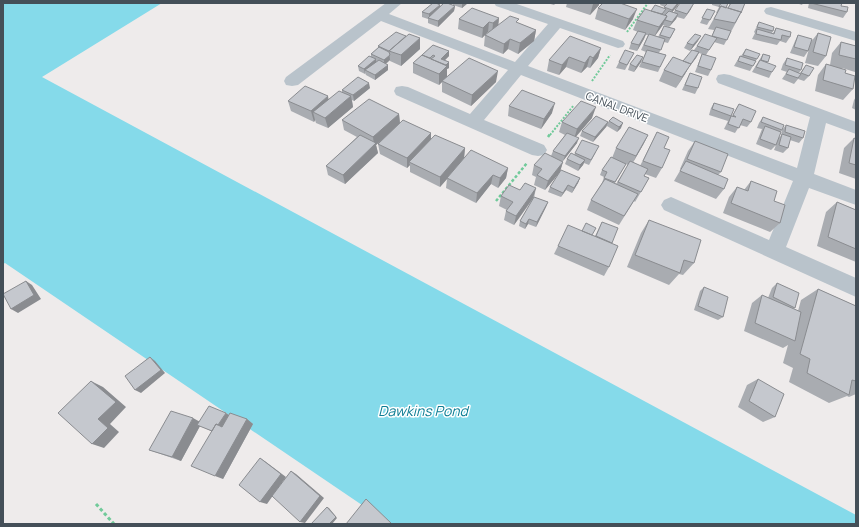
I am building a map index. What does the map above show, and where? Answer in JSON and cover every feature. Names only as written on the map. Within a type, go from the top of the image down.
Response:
[{"type":"street","points":[[292,81],[395,3]]},
{"type":"street","points":[[501,3],[618,44]]},
{"type":"street","points":[[771,11],[856,37]]},
{"type":"street","name":"CANAL DRIVE","points":[[379,15],[856,198]]},
{"type":"street","points":[[472,122],[557,23]]},
{"type":"street","points":[[724,79],[856,128]]},
{"type":"street","points":[[402,91],[538,150]]},
{"type":"street","points":[[774,251],[804,178],[819,115]]},
{"type":"street","points":[[671,205],[856,288]]},
{"type":"path","points":[[96,504],[114,524]]},
{"type":"water","name":"Dawkins Pond","points":[[3,3],[162,3],[42,77],[856,515],[856,524],[390,524],[5,263],[3,264]]},
{"type":"building","points":[[433,3],[440,5],[429,14],[422,12]]},
{"type":"building","points":[[444,3],[455,6],[438,21],[428,18]]},
{"type":"building","points":[[603,3],[620,3],[637,9],[629,19],[598,8]]},
{"type":"building","points":[[668,3],[678,3],[672,10],[664,7]]},
{"type":"building","points":[[680,3],[694,3],[687,14],[675,10]]},
{"type":"building","points":[[721,3],[728,3],[726,8],[721,6],[719,7]]},
{"type":"building","points":[[731,3],[745,3],[741,13],[728,8]]},
{"type":"building","points":[[811,3],[842,3],[841,6],[848,7],[847,12]]},
{"type":"building","points":[[655,5],[666,9],[662,14],[651,11]]},
{"type":"building","points":[[721,6],[741,12],[735,23],[714,19]]},
{"type":"building","points":[[472,8],[499,18],[493,23],[489,22],[483,28],[459,19]]},
{"type":"building","points":[[645,9],[667,16],[659,27],[637,20]]},
{"type":"building","points":[[707,9],[715,11],[710,20],[702,18]]},
{"type":"building","points":[[669,11],[678,14],[672,22],[665,20],[667,16],[665,15]]},
{"type":"building","points":[[510,16],[519,19],[516,22],[536,30],[520,43],[510,39],[504,44],[485,35]]},
{"type":"building","points":[[759,22],[774,27],[773,31],[757,27]]},
{"type":"building","points":[[664,26],[675,29],[670,38],[660,35]]},
{"type":"building","points":[[716,27],[731,31],[727,40],[712,36]]},
{"type":"building","points":[[776,28],[791,32],[790,37],[782,35],[781,40],[756,34],[757,29],[774,34]]},
{"type":"building","points":[[638,31],[646,33],[639,45],[631,43]]},
{"type":"building","points":[[396,32],[406,36],[389,51],[378,46]]},
{"type":"building","points":[[818,33],[831,37],[826,56],[813,52]]},
{"type":"building","points":[[409,34],[420,38],[401,55],[389,51]]},
{"type":"building","points":[[649,34],[665,39],[661,50],[644,45]]},
{"type":"building","points":[[695,34],[701,36],[693,45],[687,43]]},
{"type":"building","points":[[705,34],[717,38],[709,50],[697,46]]},
{"type":"building","points":[[798,35],[812,39],[808,51],[794,47]]},
{"type":"building","points":[[570,36],[601,48],[593,58],[590,56],[585,63],[569,57],[562,65],[549,60]]},
{"type":"building","points":[[841,42],[856,46],[856,59],[839,55]]},
{"type":"building","points":[[433,45],[449,51],[441,59],[449,62],[446,65],[431,59],[435,56],[433,55],[430,58],[422,55]]},
{"type":"building","points":[[379,47],[389,52],[390,55],[384,60],[371,54]]},
{"type":"building","points":[[746,49],[760,54],[757,59],[743,55]]},
{"type":"building","points":[[625,50],[634,53],[627,65],[619,62]]},
{"type":"building","points":[[647,50],[666,55],[660,67],[642,62]]},
{"type":"building","points":[[692,50],[699,52],[691,64],[683,61]]},
{"type":"building","points":[[702,54],[716,58],[711,70],[698,66]]},
{"type":"building","points":[[763,54],[770,56],[768,62],[761,60]]},
{"type":"building","points":[[422,55],[447,66],[439,74],[413,63]]},
{"type":"building","points":[[637,55],[643,57],[636,67],[630,64]]},
{"type":"building","points":[[369,56],[376,59],[364,69],[358,66]]},
{"type":"building","points":[[740,56],[756,61],[753,66],[738,61]]},
{"type":"building","points":[[673,57],[691,64],[682,77],[664,70]]},
{"type":"building","points":[[469,58],[498,71],[472,95],[442,81]]},
{"type":"building","points":[[787,58],[803,63],[801,70],[785,65]]},
{"type":"building","points":[[379,60],[388,65],[375,75],[365,70]]},
{"type":"building","points":[[760,60],[776,66],[772,72],[756,67]]},
{"type":"building","points":[[826,64],[846,70],[845,73],[855,76],[853,89],[823,80]]},
{"type":"building","points":[[806,65],[814,68],[809,76],[801,73]]},
{"type":"building","points":[[789,69],[801,74],[798,78],[786,74]]},
{"type":"building","points":[[690,73],[702,77],[698,88],[685,85]]},
{"type":"building","points":[[358,77],[369,83],[353,95],[342,90]]},
{"type":"building","points":[[305,86],[328,96],[311,111],[288,101]]},
{"type":"building","points":[[522,90],[555,103],[544,119],[509,106]]},
{"type":"building","points":[[339,91],[351,96],[325,118],[313,112]]},
{"type":"building","points":[[369,99],[399,114],[373,137],[342,120]]},
{"type":"building","points":[[581,101],[596,107],[577,129],[562,122]]},
{"type":"building","points":[[714,103],[734,109],[731,116],[712,109]]},
{"type":"building","points":[[739,104],[756,111],[751,122],[743,119],[739,128],[728,124],[731,116],[736,117],[733,115]]},
{"type":"building","points":[[596,116],[608,122],[595,137],[582,131]]},
{"type":"building","points":[[613,117],[623,123],[619,127],[609,121]]},
{"type":"building","points":[[763,117],[784,125],[782,130],[761,122]]},
{"type":"building","points":[[403,120],[431,133],[407,158],[378,144]]},
{"type":"building","points":[[786,125],[805,131],[803,138],[785,132]]},
{"type":"building","points":[[765,126],[781,132],[776,145],[760,139]]},
{"type":"building","points":[[629,127],[648,135],[636,156],[616,148]]},
{"type":"building","points":[[657,132],[669,137],[664,148],[670,150],[662,168],[643,161]]},
{"type":"building","points":[[567,133],[579,138],[565,156],[553,151]]},
{"type":"building","points":[[782,134],[791,137],[788,148],[779,145]]},
{"type":"building","points":[[360,135],[376,143],[343,175],[326,166]]},
{"type":"building","points":[[435,135],[465,148],[440,177],[409,162]]},
{"type":"building","points":[[854,138],[856,139],[856,165],[849,163]]},
{"type":"building","points":[[582,140],[599,146],[591,160],[575,153]]},
{"type":"building","points":[[695,141],[728,154],[721,172],[687,159]]},
{"type":"building","points":[[471,150],[508,168],[500,178],[493,175],[477,193],[447,178]]},
{"type":"building","points":[[545,153],[563,162],[548,181],[537,175],[542,169],[534,165]]},
{"type":"building","points":[[571,153],[585,160],[580,165],[567,159]]},
{"type":"building","points":[[611,157],[626,164],[615,182],[604,178],[607,172],[602,170]]},
{"type":"building","points":[[630,161],[648,169],[644,176],[649,178],[641,192],[618,182]]},
{"type":"building","points":[[686,161],[728,179],[724,189],[680,171]]},
{"type":"building","points":[[561,170],[580,178],[574,188],[568,185],[563,193],[550,187]]},
{"type":"building","points":[[605,179],[638,194],[624,216],[591,200]]},
{"type":"building","points":[[751,181],[777,191],[774,201],[785,205],[780,223],[731,203],[737,187],[748,191]]},
{"type":"building","points":[[525,183],[536,188],[516,216],[506,211],[513,202],[501,196],[509,185],[520,190]]},
{"type":"building","points":[[534,197],[548,202],[537,222],[529,219],[526,224],[520,221]]},
{"type":"building","points":[[837,202],[856,210],[856,249],[828,237]]},
{"type":"building","points":[[649,220],[701,240],[694,263],[684,260],[680,273],[635,255]]},
{"type":"building","points":[[602,222],[618,228],[612,243],[596,236]]},
{"type":"building","points":[[586,223],[596,228],[592,235],[582,231]]},
{"type":"building","points":[[568,225],[618,246],[609,267],[558,246]]},
{"type":"building","points":[[26,281],[34,295],[11,309],[3,294]]},
{"type":"building","points":[[777,283],[799,293],[795,308],[773,297]]},
{"type":"building","points":[[704,287],[728,297],[723,317],[698,306]]},
{"type":"building","points":[[818,289],[856,306],[856,381],[852,380],[849,395],[807,373],[810,359],[800,354]]},
{"type":"building","points":[[762,295],[801,312],[795,341],[755,323]]},
{"type":"building","points":[[150,357],[161,370],[135,390],[125,376]]},
{"type":"building","points":[[758,379],[784,394],[775,417],[749,401]]},
{"type":"building","points":[[91,381],[116,402],[98,419],[108,428],[92,444],[58,413]]},
{"type":"building","points":[[209,406],[226,413],[212,431],[197,425]]},
{"type":"building","points":[[171,411],[193,418],[172,457],[149,450]]},
{"type":"building","points":[[230,413],[247,419],[215,476],[191,466],[216,424],[222,427]]},
{"type":"building","points":[[260,458],[281,474],[260,502],[239,485]]},
{"type":"building","points":[[291,471],[320,496],[300,522],[272,496]]},
{"type":"building","points":[[366,499],[392,524],[346,524]]},
{"type":"building","points":[[327,507],[336,517],[329,524],[311,524]]}]
